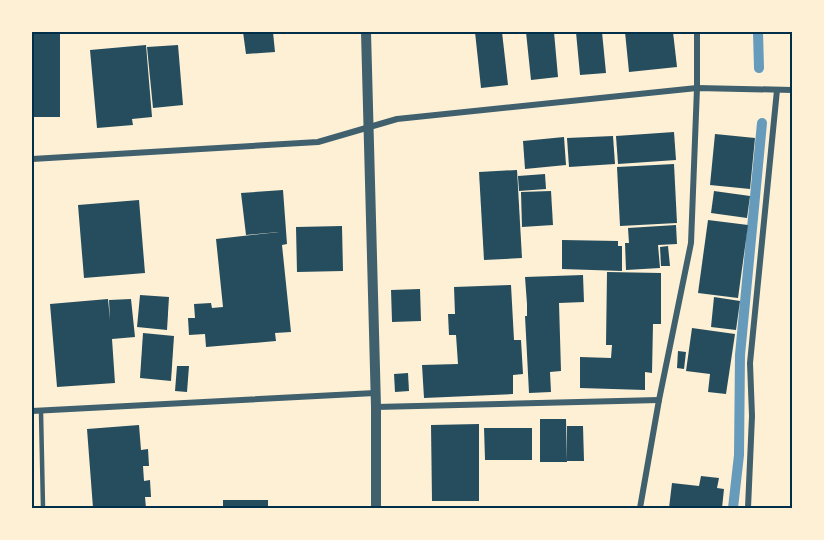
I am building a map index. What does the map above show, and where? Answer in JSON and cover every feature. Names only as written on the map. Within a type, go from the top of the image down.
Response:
[{"type":"street","points":[[366,32],[376,407],[376,508]]},
{"type":"street","points":[[640,508],[691,243],[697,32]]},
{"type":"street","points":[[32,159],[318,142],[397,119],[697,88],[792,90]]},
{"type":"street","points":[[748,508],[753,416],[750,363],[777,90]]},
{"type":"street","points":[[32,411],[375,393]]},
{"type":"street","points":[[376,407],[659,400]]},
{"type":"lane","points":[[41,411],[43,508]]},
{"type":"building","points":[[32,32],[60,32],[60,117],[32,117]]},
{"type":"building","points":[[243,32],[273,32],[275,52],[246,54]]},
{"type":"building","points":[[475,32],[502,32],[508,85],[481,88]]},
{"type":"building","points":[[526,32],[554,32],[558,77],[531,80]]},
{"type":"building","points":[[576,32],[602,32],[606,73],[580,75]]},
{"type":"building","points":[[625,32],[673,32],[677,67],[629,72]]},
{"type":"building","points":[[146,45],[152,117],[132,119],[133,125],[97,128],[90,50]]},
{"type":"building","points":[[178,45],[183,105],[153,108],[147,47]]},
{"type":"building","points":[[674,132],[676,160],[618,164],[616,136]]},
{"type":"building","points":[[715,134],[755,138],[750,189],[710,185]]},
{"type":"building","points":[[613,136],[615,164],[569,167],[567,138]]},
{"type":"building","points":[[564,137],[566,165],[525,169],[523,141]]},
{"type":"building","points":[[674,164],[677,223],[620,226],[617,167]]},
{"type":"building","points":[[517,170],[522,258],[484,260],[479,172]]},
{"type":"building","points":[[545,174],[546,189],[519,191],[518,176]]},
{"type":"building","points":[[283,190],[287,244],[282,245],[291,332],[275,333],[276,341],[206,347],[205,334],[189,335],[188,318],[195,318],[194,304],[211,303],[212,308],[223,307],[216,239],[279,232],[246,235],[241,193]]},
{"type":"building","points":[[551,191],[553,225],[522,227],[521,192]]},
{"type":"building","points":[[714,191],[750,196],[747,218],[711,213]]},
{"type":"building","points":[[139,200],[145,273],[84,278],[78,205]]},
{"type":"building","points":[[708,220],[748,225],[738,298],[698,293]]},
{"type":"building","points":[[676,225],[677,244],[658,245],[660,268],[626,270],[625,243],[629,243],[628,228]]},
{"type":"building","points":[[342,226],[343,271],[297,272],[296,227]]},
{"type":"building","points":[[562,240],[618,241],[618,246],[622,246],[622,271],[562,269]]},
{"type":"building","points":[[668,246],[670,266],[661,266],[660,247]]},
{"type":"building","points":[[607,272],[661,273],[661,324],[653,324],[652,373],[645,372],[645,390],[580,388],[580,357],[611,358],[612,345],[606,345]]},
{"type":"building","points":[[583,275],[584,302],[559,303],[561,371],[550,372],[551,392],[529,393],[525,277]]},
{"type":"building","points":[[511,285],[514,340],[521,340],[523,374],[513,375],[513,394],[424,398],[422,365],[458,364],[456,335],[449,335],[448,314],[455,314],[454,287]]},
{"type":"building","points":[[420,289],[421,321],[392,322],[391,290]]},
{"type":"building","points":[[140,295],[169,297],[167,330],[137,327]]},
{"type":"building","points":[[714,297],[740,301],[736,330],[711,327]]},
{"type":"building","points":[[108,299],[110,320],[109,300],[131,299],[135,337],[112,339],[115,383],[57,387],[50,304]]},
{"type":"building","points":[[692,328],[735,334],[726,394],[708,392],[710,374],[686,371]]},
{"type":"building","points":[[143,333],[174,336],[171,381],[140,378]]},
{"type":"building","points":[[678,351],[686,352],[684,369],[677,368]]},
{"type":"building","points":[[177,366],[189,366],[187,392],[175,391]]},
{"type":"building","points":[[408,373],[409,391],[395,392],[394,374]]},
{"type":"building","points":[[540,419],[566,419],[567,462],[540,462]]},
{"type":"building","points":[[479,424],[479,501],[432,501],[431,425]]},
{"type":"building","points":[[139,425],[141,450],[148,449],[149,466],[143,466],[144,481],[150,480],[151,497],[145,497],[146,508],[93,508],[87,429]]},
{"type":"building","points":[[567,426],[583,426],[584,461],[567,461]]},
{"type":"building","points":[[484,428],[532,428],[532,460],[485,460]]},
{"type":"building","points":[[701,476],[719,478],[717,488],[724,489],[722,508],[669,508],[672,483],[699,486]]},
{"type":"building","points":[[223,500],[268,500],[268,508],[223,508]]},
{"type":"waterway","points":[[758,32],[759,68]]},
{"type":"waterway","points":[[733,508],[739,455],[740,355],[762,123]]}]
